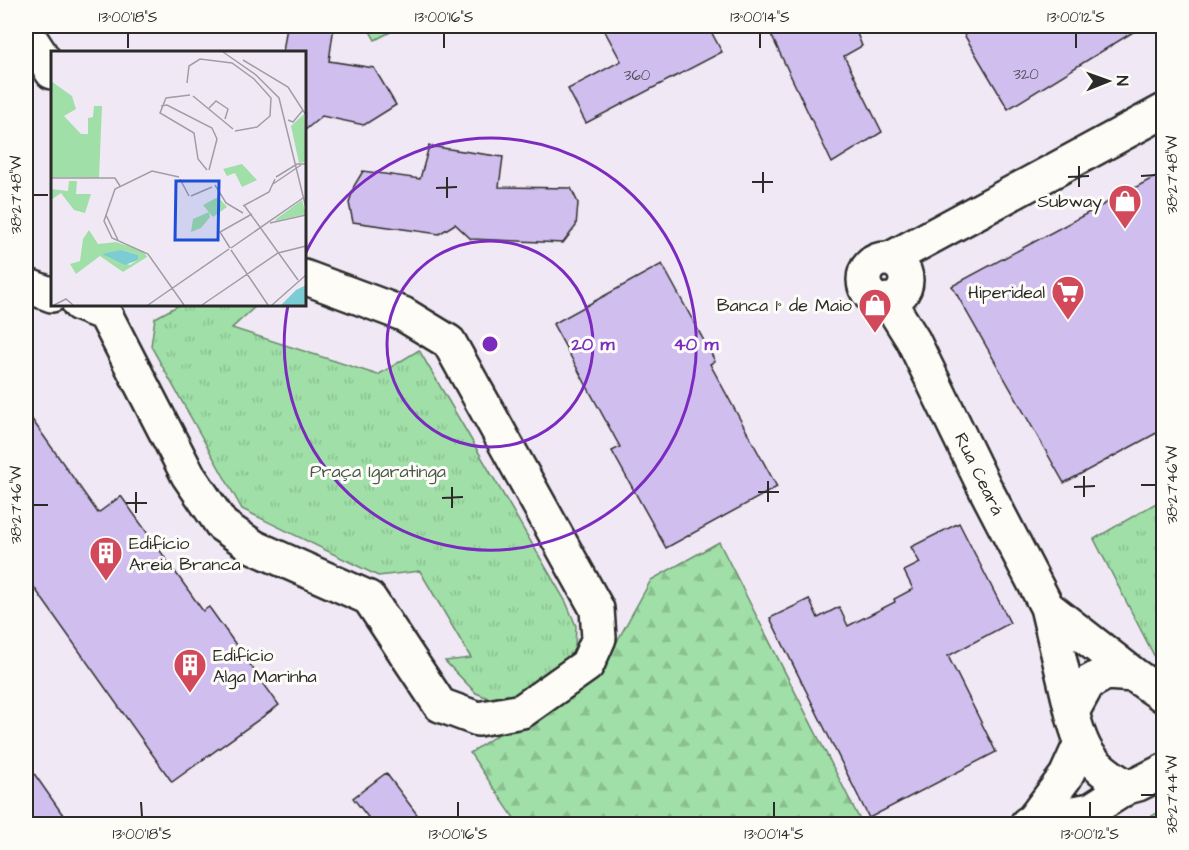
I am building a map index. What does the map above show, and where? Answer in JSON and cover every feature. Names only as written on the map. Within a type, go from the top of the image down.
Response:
[{"type":"street","points":[[26,32],[51,70]]},
{"type":"street","name":"Rua Ceará","points":[[1080,745],[1047,607],[984,486],[913,340],[895,280],[928,238],[1164,111]]},
{"type":"street","points":[[100,308],[188,475],[222,525],[254,547],[369,598],[440,705],[478,719],[522,711],[587,665],[599,638],[597,609],[449,342],[403,314],[306,278]]},
{"type":"street","points":[[26,285],[51,295]]},
{"type":"street","name":"Rua Ceará","points":[[1047,607],[1164,696]]},
{"type":"street","points":[[1072,712],[1088,683],[1106,673],[1134,675]]},
{"type":"street","points":[[1030,822],[1066,776],[1080,745],[1094,762],[1126,787]]},
{"type":"street","points":[[1030,822],[1090,810],[1126,787],[1138,784],[1164,771]]},
{"type":"green space","points":[[367,26],[402,26],[375,40]]},
{"type":"green space","name":"Praça Igaratinga","points":[[177,306],[256,306],[232,328],[378,375],[419,350],[566,602],[576,626],[575,648],[567,663],[514,697],[493,700],[476,693],[445,661],[471,658],[420,571],[378,576],[242,509],[151,346],[155,318]]},
{"type":"green space","points":[[1163,499],[1163,673],[1094,539]]},
{"type":"green space","points":[[719,542],[862,824],[518,824],[470,753],[605,663],[651,580]]},
{"type":"green space","points":[[1163,810],[1163,824],[1137,824]]},
{"type":"building","points":[[287,26],[334,26],[329,61],[374,68],[396,105],[364,125],[322,116],[306,129],[306,51],[283,51]]},
{"type":"building","points":[[602,26],[708,26],[722,52],[586,123],[568,89],[621,61]]},
{"type":"building","points":[[767,26],[854,26],[862,46],[844,56],[882,132],[832,163]]},
{"type":"building","points":[[959,26],[1143,26],[1008,109]]},
{"type":"building","points":[[429,146],[503,157],[499,187],[571,188],[578,203],[576,226],[563,243],[471,239],[455,224],[439,234],[353,222],[349,203],[354,186],[363,171],[420,179]]},
{"type":"building","name":"Hiperideal","points":[[1164,172],[1164,429],[1064,483],[952,286]]},
{"type":"building","points":[[662,264],[715,361],[710,364],[777,487],[666,548],[612,451],[620,447],[553,324]]},
{"type":"building","points":[[26,411],[98,513],[121,496],[203,611],[209,607],[279,705],[172,782],[26,576]]},
{"type":"building","points":[[959,523],[1010,623],[948,656],[996,752],[869,818],[770,618],[809,599],[818,618],[839,607],[848,626],[895,602],[894,599],[913,589],[904,571],[920,563],[911,547]]},
{"type":"building","points":[[26,762],[70,825],[26,825]]},
{"type":"building","points":[[386,773],[425,825],[374,825],[353,798]]},
{"type":"place","name":"Subway","points":[[1125,230]]},
{"type":"place","name":"Hiperideal","points":[[1068,321]]},
{"type":"place","name":"Banca 1° de Maio","points":[[875,334]]},
{"type":"place","name":"Edifício Areia Branca","points":[[106,582]]},
{"type":"place","name":"Edifício Alga Marinha","points":[[190,694]]}]
